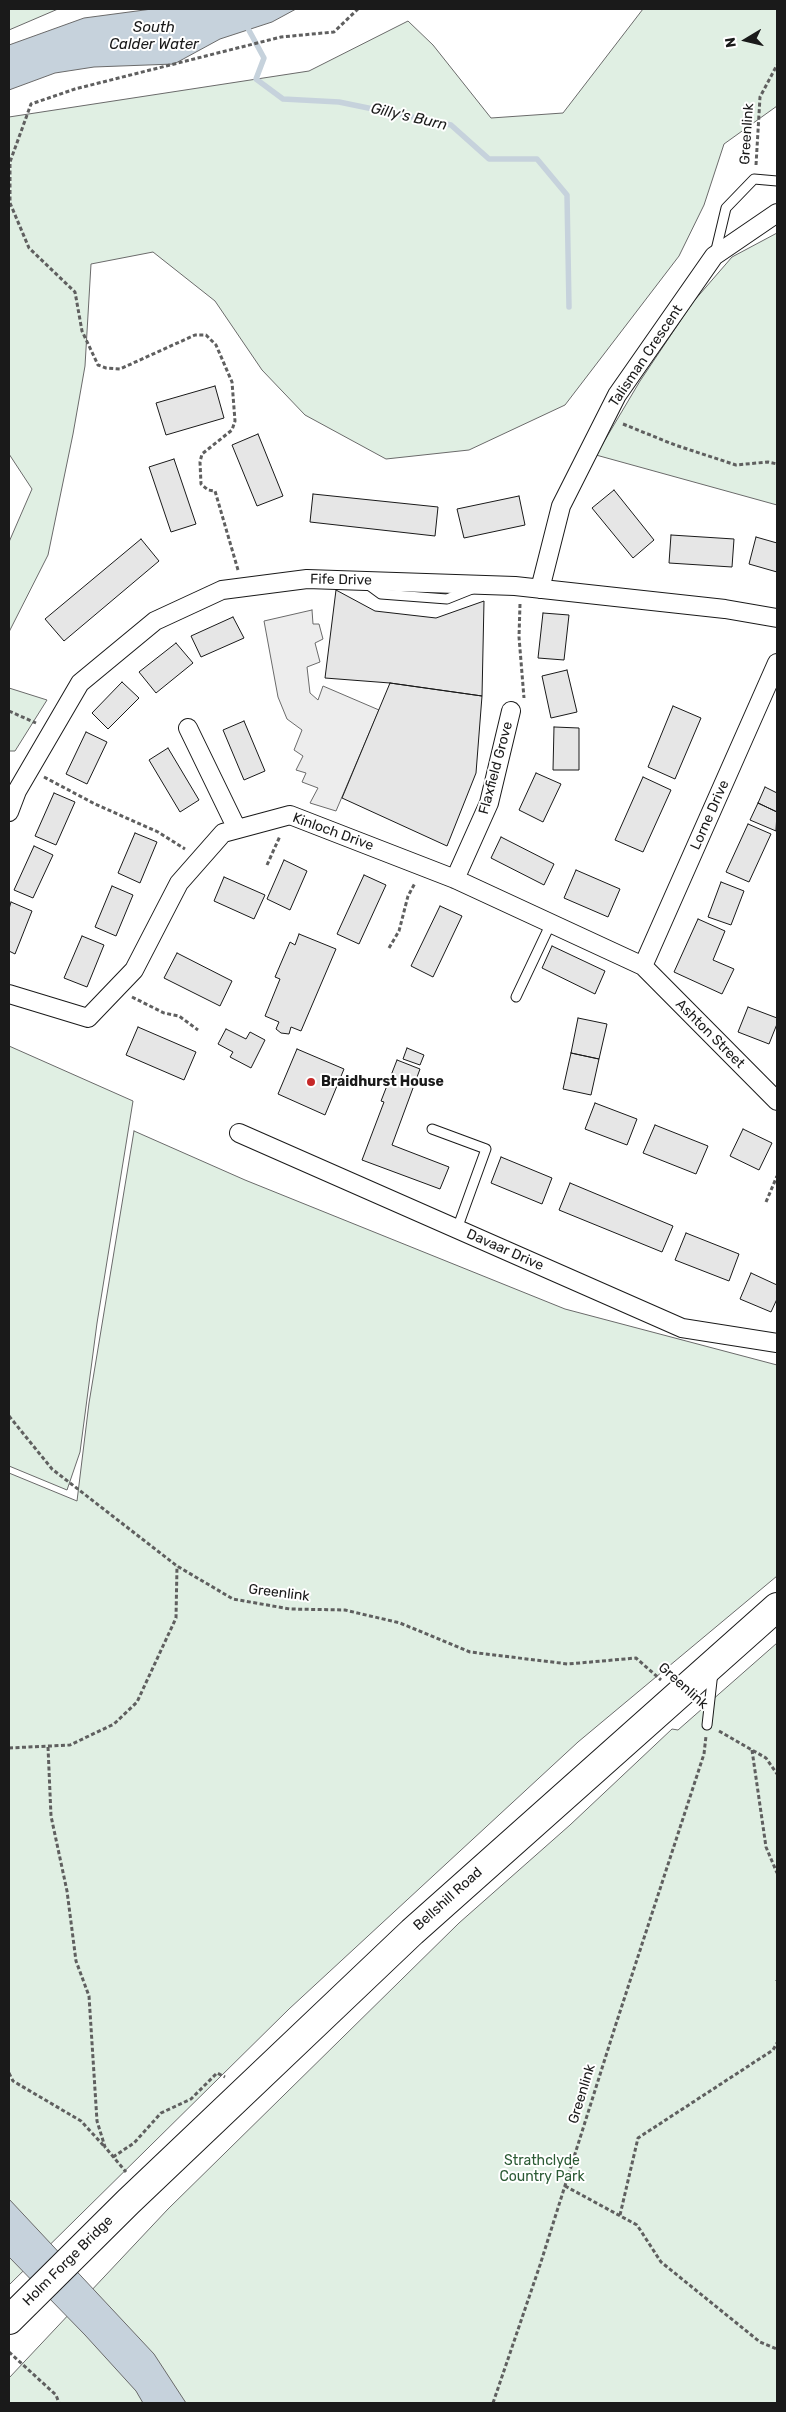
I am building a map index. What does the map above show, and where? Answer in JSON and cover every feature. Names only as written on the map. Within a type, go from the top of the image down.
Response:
[{"type":"main road","name":"Bellshill Road","points":[[134,2196],[412,1932],[777,1607]]},
{"type":"main road","name":"Holm Forge Bridge","points":[[9,2320],[134,2196]]},
{"type":"street","name":"Talisman Crescent","points":[[540,589],[561,506],[617,395],[714,256],[777,213]]},
{"type":"street","name":"Fife Drive","points":[[9,812],[30,769],[80,683],[155,622],[222,590],[307,579],[520,586],[726,609],[777,618]]},
{"type":"street","name":"Lorne Drive","points":[[644,966],[777,663]]},
{"type":"street","name":"Flaxfield Grove","points":[[455,879],[489,803],[511,711]]},
{"type":"street","points":[[188,728],[236,830]]},
{"type":"street","name":"Kinloch Drive","points":[[9,994],[88,1018],[134,970],[179,882],[223,833],[290,815],[455,879],[644,966]]},
{"type":"street","name":"Ashton Street","points":[[644,966],[777,1101]]},
{"type":"street","name":"Davaar Drive","points":[[239,1133],[682,1328],[777,1343]]},
{"type":"lane","points":[[714,256],[726,208],[754,179],[777,182]]},
{"type":"lane","points":[[516,997],[551,923]]},
{"type":"lane","points":[[432,1129],[486,1149],[457,1229]]},
{"type":"lane","points":[[707,1725],[714,1662]]},
{"type":"path","points":[[242,587],[215,491],[208,490],[201,484],[200,462],[202,454],[232,430],[235,421],[232,382],[216,345],[206,335],[195,335],[120,369],[106,368],[98,364],[82,331],[75,292],[29,248],[10,203],[10,162],[31,104],[75,89],[280,37],[334,32],[358,9]]},
{"type":"path","name":"Greenlink","points":[[754,179],[760,97],[777,65]]},
{"type":"path","points":[[606,418],[675,445],[736,465],[776,464]]},
{"type":"path","points":[[511,711],[524,703],[520,637],[520,586]]},
{"type":"path","points":[[9,711],[52,730]]},
{"type":"path","points":[[30,769],[95,804],[158,832],[200,859]]},
{"type":"path","points":[[267,865],[290,815]]},
{"type":"path","points":[[389,948],[399,931],[408,896],[424,867]]},
{"type":"path","points":[[115,989],[164,1013],[179,1016],[198,1030]]},
{"type":"path","points":[[766,1202],[777,1176]]},
{"type":"path","name":"Greenlink","points":[[9,1416],[52,1469],[177,1566],[233,1599],[290,1609],[345,1610],[400,1623],[470,1652],[568,1664],[636,1658],[678,1694]]},
{"type":"path","points":[[9,1748],[70,1745],[114,1724],[137,1702],[176,1618],[177,1566]]},
{"type":"path","points":[[707,1725],[766,1758],[777,1774]]},
{"type":"path","name":"Greenlink","points":[[493,2403],[704,1754],[707,1725]]},
{"type":"path","points":[[48,1747],[51,1816],[67,1890],[76,1962],[89,1996],[97,2121],[104,2147]]},
{"type":"path","points":[[752,1750],[766,1847],[777,1873]]},
{"type":"path","points":[[620,2215],[638,2138],[773,2050],[777,2043]]},
{"type":"path","points":[[9,2073],[13,2081],[80,2121],[113,2157],[134,2196]]},
{"type":"path","points":[[113,2157],[134,2143],[161,2113],[191,2099],[217,2073],[249,2087]]},
{"type":"path","points":[[565,2186],[637,2224],[661,2262],[760,2342],[777,2349]]},
{"type":"path","points":[[9,2352],[56,2395],[59,2403]]},
{"type":"green space","points":[[9,9],[58,9],[9,30]]},
{"type":"green space","points":[[643,9],[777,9],[777,106],[724,144],[704,205],[679,256],[565,405],[469,450],[386,459],[305,415],[262,370],[215,301],[153,252],[91,264],[85,366],[48,555],[9,632],[9,542],[32,489],[9,454],[9,117],[309,71],[408,21],[433,45],[491,118],[563,113]]},
{"type":"green space","points":[[777,233],[777,505],[596,455],[640,381],[693,302],[732,257]]},
{"type":"green space","points":[[9,688],[47,700],[15,751],[9,751]]},
{"type":"green space","points":[[9,1046],[133,1101],[97,1323],[80,1452],[67,1490],[9,1466]]},
{"type":"green space","points":[[134,1131],[245,1180],[565,1309],[777,1365],[777,1576],[578,1742],[289,2009],[9,2285],[9,1473],[77,1501],[89,1403]]},
{"type":"green space","name":"Strathclyde Country Park","points":[[777,1643],[777,2403],[9,2403],[9,2378],[168,2209],[459,1923],[570,1825],[672,1729],[678,1730]]},
{"type":"shaded area","points":[[312,610],[313,624],[319,624],[323,639],[315,643],[320,662],[307,667],[310,693],[318,700],[323,686],[379,710],[336,811],[310,803],[318,788],[302,782],[306,773],[296,770],[303,756],[294,750],[302,730],[287,719],[278,697],[264,621]]},
{"type":"water","name":"South Calder Water","points":[[152,9],[296,9],[272,22],[220,39],[174,64],[94,67],[55,73],[9,90],[9,45],[84,18]]},
{"type":"water","points":[[9,2199],[154,2354],[186,2403],[143,2403],[136,2391],[85,2335],[9,2257]]},
{"type":"building","points":[[215,386],[224,418],[166,435],[156,403]]},
{"type":"building","points":[[258,434],[283,496],[257,506],[232,445]]},
{"type":"building","points":[[174,459],[196,524],[171,532],[149,467]]},
{"type":"building","points":[[614,490],[654,540],[633,558],[592,508]]},
{"type":"building","points":[[313,494],[438,507],[435,536],[310,522]]},
{"type":"building","points":[[519,496],[525,525],[464,538],[457,509]]},
{"type":"building","points":[[671,535],[734,539],[732,567],[669,563]]},
{"type":"building","points":[[756,537],[777,543],[777,572],[749,564]]},
{"type":"building","points":[[141,539],[159,561],[64,641],[45,619]]},
{"type":"building","points":[[336,590],[375,611],[436,618],[484,601],[482,696],[390,683],[325,678]]},
{"type":"building","points":[[543,613],[569,615],[564,660],[538,658]]},
{"type":"building","points":[[233,617],[244,638],[201,657],[191,636]]},
{"type":"building","points":[[176,643],[193,663],[156,693],[139,672]]},
{"type":"building","points":[[567,670],[577,712],[551,718],[542,676]]},
{"type":"building","points":[[122,682],[139,698],[108,729],[92,713]]},
{"type":"building","points":[[390,683],[482,696],[476,773],[447,846],[342,798]]},
{"type":"building","points":[[673,706],[701,718],[675,779],[648,767]]},
{"type":"building","points":[[244,721],[265,771],[244,780],[223,730]]},
{"type":"building","points":[[554,727],[579,728],[579,770],[553,770]]},
{"type":"building","points":[[86,732],[107,742],[87,784],[66,774]]},
{"type":"building","points":[[168,748],[199,800],[180,812],[149,760]]},
{"type":"building","points":[[536,773],[561,784],[543,822],[519,810]]},
{"type":"building","points":[[643,777],[671,790],[643,852],[615,840]]},
{"type":"building","points":[[765,787],[777,793],[777,812],[758,803]]},
{"type":"building","points":[[54,793],[75,802],[56,845],[35,836]]},
{"type":"building","points":[[758,803],[777,812],[776,831],[750,820]]},
{"type":"building","points":[[748,824],[771,834],[749,882],[726,872]]},
{"type":"building","points":[[135,833],[157,842],[140,883],[118,873]]},
{"type":"building","points":[[501,837],[554,864],[544,885],[491,858]]},
{"type":"building","points":[[34,846],[53,855],[33,898],[14,890]]},
{"type":"building","points":[[284,860],[307,871],[290,910],[267,899]]},
{"type":"building","points":[[576,870],[620,889],[608,917],[564,898]]},
{"type":"building","points":[[364,875],[386,885],[359,944],[337,934]]},
{"type":"building","points":[[224,877],[265,895],[254,919],[214,901]]},
{"type":"building","points":[[721,882],[744,891],[731,925],[708,917]]},
{"type":"building","points":[[112,886],[133,895],[116,936],[95,927]]},
{"type":"building","points":[[11,902],[32,911],[15,954],[9,951],[9,909]]},
{"type":"building","points":[[440,906],[462,916],[433,977],[411,966]]},
{"type":"building","points":[[698,919],[725,931],[713,960],[734,969],[722,994],[674,972]]},
{"type":"building","points":[[299,934],[336,949],[301,1031],[291,1027],[289,1034],[281,1033],[276,1029],[279,1022],[265,1016],[280,979],[275,977],[290,942],[295,945]]},
{"type":"building","points":[[82,936],[104,945],[87,987],[64,978]]},
{"type":"building","points":[[552,946],[605,971],[595,994],[542,968]]},
{"type":"building","points":[[177,953],[232,981],[220,1006],[164,978]]},
{"type":"building","points":[[748,1007],[777,1018],[777,1024],[769,1044],[738,1032]]},
{"type":"building","points":[[578,1018],[607,1024],[599,1059],[571,1053]]},
{"type":"building","points":[[138,1027],[196,1052],[184,1080],[126,1055]]},
{"type":"building","points":[[226,1029],[246,1039],[250,1032],[265,1040],[251,1068],[230,1057],[233,1052],[218,1044]]},
{"type":"building","points":[[407,1048],[424,1055],[420,1065],[403,1059]]},
{"type":"building","name":"Braidhurst House","points":[[297,1049],[344,1069],[325,1115],[278,1094]]},
{"type":"building","points":[[571,1053],[599,1059],[591,1095],[563,1089]]},
{"type":"building","points":[[397,1060],[420,1069],[392,1145],[449,1167],[440,1189],[362,1160],[384,1102],[381,1101]]},
{"type":"building","points":[[595,1103],[637,1119],[627,1145],[585,1129]]},
{"type":"building","points":[[655,1125],[708,1146],[696,1174],[643,1153]]},
{"type":"building","points":[[743,1129],[772,1143],[759,1170],[730,1156]]},
{"type":"building","points":[[501,1157],[552,1178],[542,1204],[491,1183]]},
{"type":"building","points":[[570,1183],[673,1226],[662,1252],[559,1210]]},
{"type":"building","points":[[686,1233],[739,1254],[729,1281],[675,1260]]},
{"type":"building","points":[[751,1273],[777,1285],[777,1299],[771,1312],[740,1299]]},
{"type":"waterway","name":"Gilly's Burn","points":[[245,23],[264,58],[256,79],[283,99],[339,102],[451,125],[489,159],[537,159],[567,195],[569,307]]},
{"type":"place","name":"Braidhurst House","points":[[311,1082]]}]
